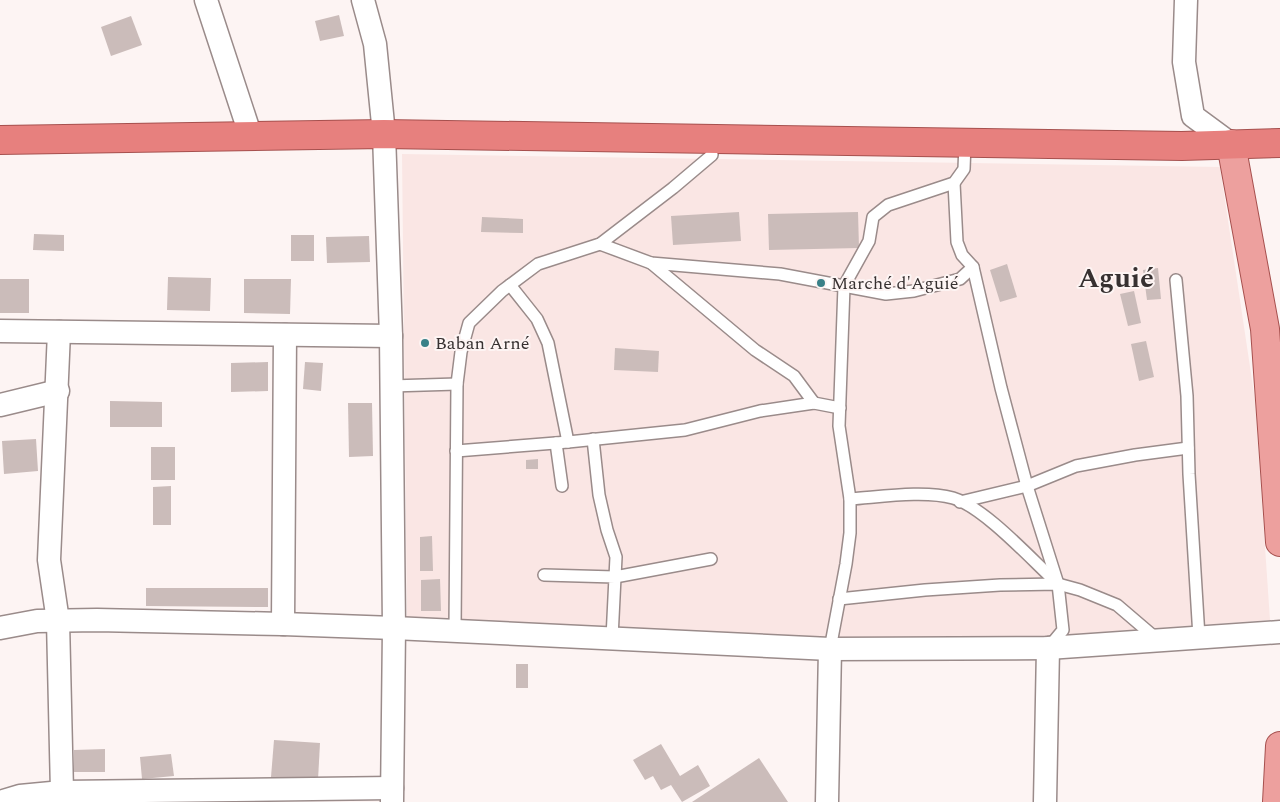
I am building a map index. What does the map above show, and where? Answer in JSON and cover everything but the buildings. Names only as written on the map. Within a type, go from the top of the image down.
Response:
[{"type":"highway","points":[[0,140],[384,134],[1182,146],[1280,143]]},
{"type":"main road","points":[[1231,144],[1265,329],[1275,400],[1280,542]]},
{"type":"main road","points":[[1277,802],[1280,746]]},
{"type":"street","points":[[206,0],[251,137]]},
{"type":"street","points":[[0,802],[20,796],[62,792],[392,795],[394,628],[391,336],[384,134],[375,44],[363,0]]},
{"type":"street","points":[[1186,0],[1184,62],[1193,116],[1231,144]]},
{"type":"street","points":[[0,331],[391,336]]},
{"type":"street","points":[[59,332],[58,391],[49,560],[58,621],[62,792]]},
{"type":"street","points":[[283,624],[285,335]]},
{"type":"street","points":[[0,405],[58,391]]},
{"type":"street","points":[[0,628],[37,621],[283,624],[455,630],[830,649],[1048,648],[1280,632]]},
{"type":"street","points":[[1045,802],[1048,648]]},
{"type":"street","points":[[827,802],[830,649]]},
{"type":"lane","points":[[455,630],[457,384],[469,324],[510,285],[538,264],[600,244],[673,188],[712,154],[711,139]]},
{"type":"lane","points":[[830,649],[850,533],[850,499],[839,426],[844,286],[868,241],[873,218],[888,205],[954,183],[964,169],[965,143]]},
{"type":"lane","points":[[954,183],[957,242],[962,255],[973,268],[1001,388],[1027,486],[1058,584],[1063,630],[1048,648]]},
{"type":"lane","points":[[600,244],[651,263],[780,274],[886,294],[914,291],[960,279],[973,268]]},
{"type":"lane","points":[[651,263],[754,350],[794,376],[814,403]]},
{"type":"lane","points":[[1176,280],[1187,396],[1188,448],[1199,637]]},
{"type":"lane","points":[[510,285],[537,319],[548,343],[562,443],[562,486]]},
{"type":"lane","points":[[391,386],[457,384]]},
{"type":"lane","points":[[456,451],[562,443],[685,430],[760,411],[814,403],[840,408]]},
{"type":"lane","points":[[593,439],[599,495],[607,530],[616,557],[612,638]]},
{"type":"lane","points":[[960,502],[1027,486],[1076,466],[1188,448]]},
{"type":"lane","points":[[850,499],[922,495],[953,498],[978,511],[1058,584]]},
{"type":"lane","points":[[544,575],[615,577],[711,559]]},
{"type":"lane","points":[[839,598],[1000,585],[1058,584],[1080,590],[1117,605],[1158,640]]},
{"type":"shaded area","name":"Marché d'Aguié","points":[[402,154],[1220,167],[1255,400],[1270,620],[1048,636],[832,639],[407,619]]},
{"type":"place","name":"Marché d'Aguié","points":[[821,283]]},
{"type":"place","name":"Baban Arné","points":[[425,343]]},
{"type":"district","name":"Aguié","points":[[1116,278]]}]
